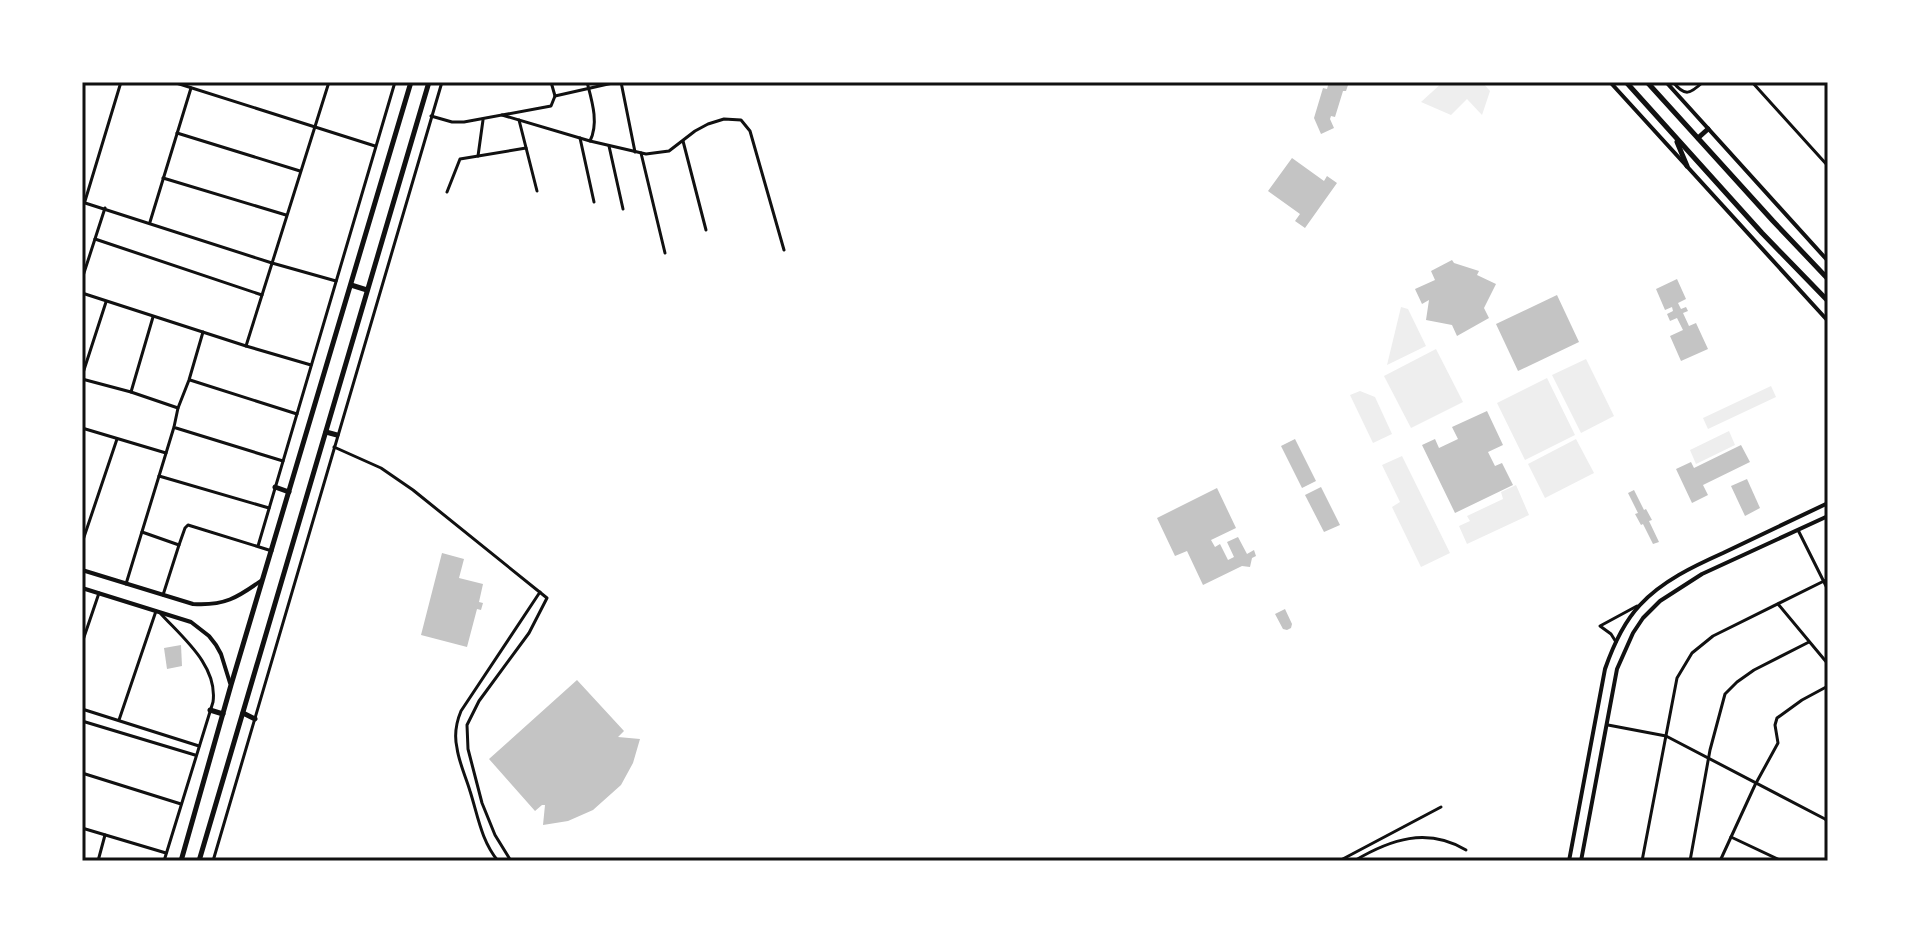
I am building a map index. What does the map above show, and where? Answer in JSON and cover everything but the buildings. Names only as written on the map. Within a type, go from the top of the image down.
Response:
[{"type":"highway","points":[[181,861],[411,82]]},
{"type":"highway","points":[[199,861],[429,82]]},
{"type":"highway","points":[[1626,82],[1762,233],[1828,301]]},
{"type":"highway","points":[[1647,82],[1828,279]]},
{"type":"highway","points":[[1698,138],[1708,129]]},
{"type":"highway","points":[[1675,137],[1687,166]]},
{"type":"highway","points":[[351,285],[367,290]]},
{"type":"highway","points":[[326,432],[337,435]]},
{"type":"highway","points":[[275,487],[290,492]]},
{"type":"highway","points":[[210,710],[223,714]]},
{"type":"highway","points":[[243,713],[255,719]]},
{"type":"main road","points":[[1610,82],[1828,321]]},
{"type":"main road","points":[[1666,82],[1828,261]]},
{"type":"main road","points":[[1569,861],[1605,669],[1624,625],[1640,604],[1659,588],[1695,566],[1828,503]]},
{"type":"main road","points":[[1581,861],[1617,669],[1627,644],[1643,618],[1660,601],[1702,574],[1828,516]]},
{"type":"main road","points":[[82,570],[193,604],[222,603],[262,580]]},
{"type":"main road","points":[[82,588],[191,622],[209,636],[221,654],[231,685]]},
{"type":"street","points":[[121,82],[83,202],[336,281]]},
{"type":"street","points":[[173,82],[376,146]]},
{"type":"street","points":[[246,346],[329,82]]},
{"type":"street","points":[[258,546],[395,82]]},
{"type":"street","points":[[213,861],[442,82]]},
{"type":"street","points":[[431,116],[456,122],[551,106],[555,96],[551,82]]},
{"type":"street","points":[[587,82],[595,123],[590,141]]},
{"type":"street","points":[[555,96],[619,82],[635,152]]},
{"type":"street","points":[[1673,82],[1686,92],[1703,82]]},
{"type":"street","points":[[1752,82],[1828,166]]},
{"type":"street","points":[[149,223],[189,85]]},
{"type":"street","points":[[502,115],[641,153],[669,151],[708,124],[724,119],[741,120],[750,131],[784,250]]},
{"type":"street","points":[[478,156],[483,118]]},
{"type":"street","points":[[519,120],[537,191]]},
{"type":"street","points":[[177,133],[301,171]]},
{"type":"street","points":[[580,138],[594,202]]},
{"type":"street","points":[[683,141],[706,230]]},
{"type":"street","points":[[609,146],[623,209]]},
{"type":"street","points":[[447,192],[460,159],[526,148]]},
{"type":"street","points":[[641,153],[665,253]]},
{"type":"street","points":[[163,178],[287,215]]},
{"type":"street","points":[[82,279],[105,208]]},
{"type":"street","points":[[95,239],[262,295]]},
{"type":"street","points":[[82,293],[311,365]]},
{"type":"street","points":[[106,302],[82,377],[178,408]]},
{"type":"street","points":[[131,392],[153,317]]},
{"type":"street","points":[[126,584],[203,332]]},
{"type":"street","points":[[82,347],[90,350]]},
{"type":"street","points":[[189,380],[297,414]]},
{"type":"street","points":[[174,427],[283,461]]},
{"type":"street","points":[[82,428],[166,453]]},
{"type":"street","points":[[82,543],[117,439]]},
{"type":"street","points":[[334,447],[381,468],[413,490],[547,598],[529,633],[479,701],[467,725],[471,764],[490,824],[511,861]]},
{"type":"street","points":[[159,476],[269,508]]},
{"type":"street","points":[[163,596],[188,525],[272,551]]},
{"type":"street","points":[[1798,530],[1826,580],[1828,590]]},
{"type":"street","points":[[142,532],[179,545]]},
{"type":"street","points":[[1642,861],[1677,678],[1692,653],[1727,628],[1826,580]]},
{"type":"street","points":[[498,861],[480,830],[456,748],[456,723],[540,592]]},
{"type":"street","points":[[82,643],[99,593]]},
{"type":"street","points":[[1616,642],[1600,626],[1640,604]]},
{"type":"street","points":[[1778,604],[1828,664]]},
{"type":"street","points":[[119,720],[157,611],[196,653],[213,689],[210,710],[164,861]]},
{"type":"street","points":[[1690,861],[1708,759],[1726,692],[1754,670],[1809,642]]},
{"type":"street","points":[[1720,861],[1778,743],[1777,718],[1828,686]]},
{"type":"street","points":[[82,709],[199,746]]},
{"type":"street","points":[[82,721],[195,755]]},
{"type":"street","points":[[1608,725],[1666,736],[1827,819]]},
{"type":"street","points":[[82,773],[181,804]]},
{"type":"street","points":[[1339,861],[1441,807]]},
{"type":"street","points":[[82,828],[167,853]]},
{"type":"street","points":[[98,861],[105,835]]},
{"type":"street","points":[[1354,861],[1388,844],[1420,837],[1439,838],[1466,850]]},
{"type":"street","points":[[1731,837],[1782,861]]},
{"type":"street","points":[[490,851],[500,846]]},
{"type":"shaded area","points":[[1443,82],[1482,82],[1490,91],[1482,115],[1467,99],[1451,115],[1421,102]]},
{"type":"shaded area","points":[[1401,307],[1408,309],[1426,346],[1387,365]]},
{"type":"shaded area","points":[[1436,349],[1463,402],[1411,428],[1384,376]]},
{"type":"shaded area","points":[[1586,359],[1614,416],[1581,433],[1552,375]]},
{"type":"shaded area","points":[[1547,378],[1575,435],[1525,460],[1497,403]]},
{"type":"shaded area","points":[[1771,386],[1776,397],[1708,429],[1703,418]]},
{"type":"shaded area","points":[[1360,391],[1375,397],[1392,434],[1373,443],[1350,395]]},
{"type":"shaded area","points":[[1729,431],[1735,445],[1696,464],[1690,450]]},
{"type":"shaded area","points":[[1576,439],[1594,473],[1545,498],[1528,464]]},
{"type":"shaded area","points":[[1402,456],[1450,553],[1421,567],[1392,507],[1400,502],[1382,465]]},
{"type":"shaded area","points":[[1516,485],[1529,515],[1467,544],[1459,526],[1470,521],[1467,516],[1503,499],[1501,492]]}]
